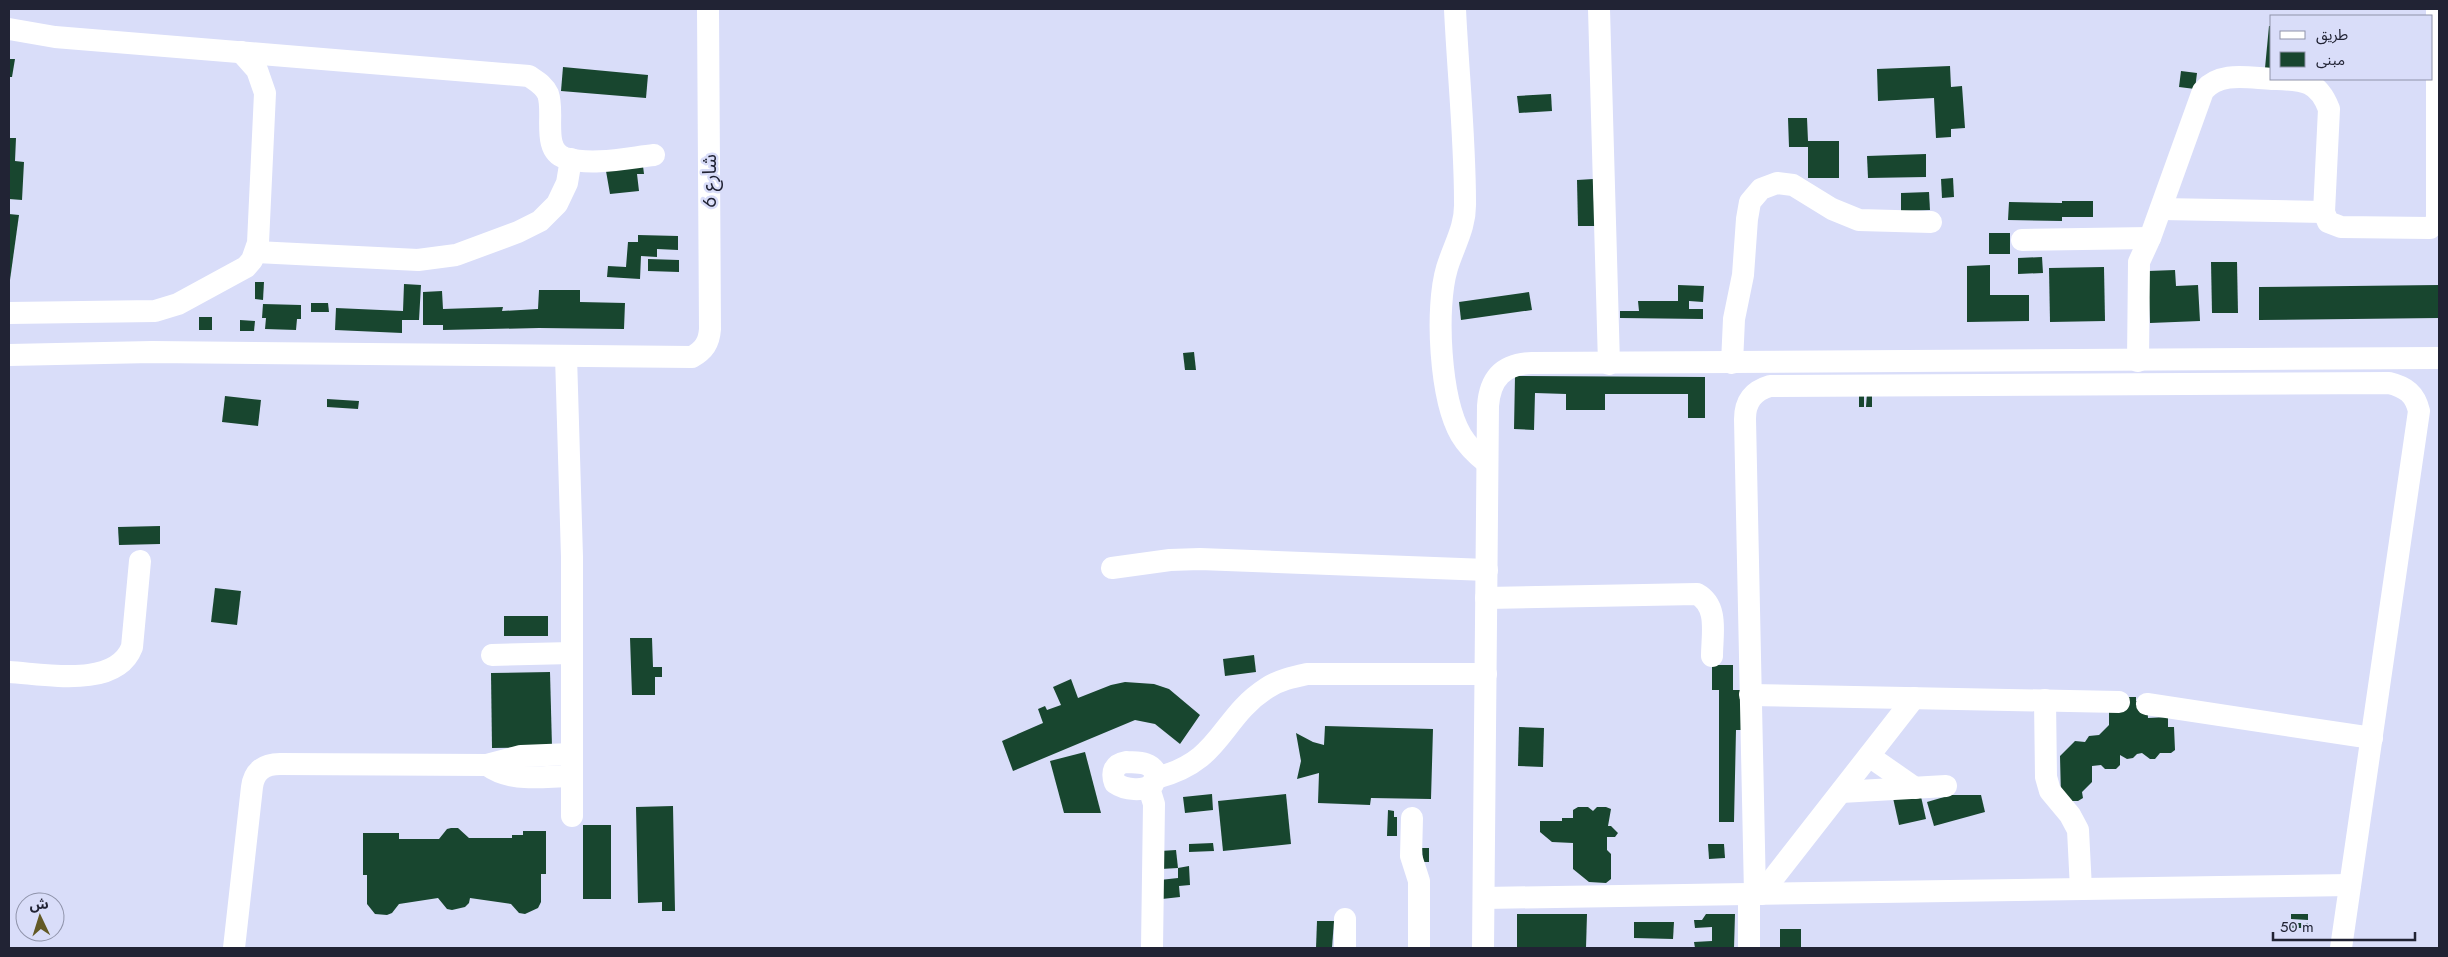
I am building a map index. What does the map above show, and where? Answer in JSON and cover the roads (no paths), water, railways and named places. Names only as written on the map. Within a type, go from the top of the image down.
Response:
[{"type":"street","name":"شارع 6","points":[[566,356],[681,359],[692,357],[702,351],[709,341],[708,9]]},
{"type":"street","points":[[1455,9],[1466,203],[1460,237],[1447,268],[1444,283],[1441,348],[1443,370],[1454,418],[1461,435],[1472,450],[1488,463]]},
{"type":"street","points":[[1599,9],[1608,364]]},
{"type":"street","points":[[2303,80],[2315,86],[2326,103],[2329,122],[2324,212],[2328,222],[2337,227],[2430,228],[2436,222],[2437,9]]},
{"type":"street","points":[[9,29],[55,37],[529,76],[540,83],[548,94],[551,141],[553,148],[558,154],[571,159],[599,160],[654,155]]},
{"type":"street","points":[[9,313],[155,310],[178,304],[239,273],[252,260],[258,243],[265,93],[258,70],[241,52]]},
{"type":"street","points":[[2138,361],[2138,270],[2142,254],[2161,209],[2200,98],[2209,85],[2222,78],[2270,79]]},
{"type":"street","points":[[256,252],[418,260],[456,255],[500,239],[540,221],[557,204],[568,182],[571,159]]},
{"type":"street","points":[[1732,363],[1734,319],[1743,275],[1747,219],[1750,202],[1761,189],[1777,183],[1793,185],[1832,209],[1859,220],[1931,222]]},
{"type":"street","points":[[2161,209],[2324,212]]},
{"type":"street","points":[[2022,240],[2150,238]]},
{"type":"street","points":[[9,355],[162,352],[566,356],[572,558],[572,816]]},
{"type":"street","points":[[1483,948],[1489,392],[1495,379],[1504,369],[1517,364],[2439,358]]},
{"type":"street","points":[[1749,948],[1755,894],[1745,410],[1754,394],[1770,386],[2389,383],[2400,385],[2410,391],[2417,400],[2419,412],[2340,948]]},
{"type":"street","points":[[1112,568],[1170,560],[1200,559],[1487,570]]},
{"type":"street","points":[[9,672],[85,676],[118,667],[129,655],[132,647],[140,561]]},
{"type":"street","points":[[1486,598],[1697,594],[1711,606],[1712,656]]},
{"type":"street","points":[[493,651],[572,649]]},
{"type":"street","points":[[1152,948],[1154,804],[1152,783],[1190,766],[1205,755],[1251,700],[1268,687],[1286,678],[1307,674],[1486,674]]},
{"type":"street","points":[[1750,695],[2119,702]]},
{"type":"street","points":[[1755,894],[1841,792],[1914,698]]},
{"type":"street","points":[[2045,700],[2046,777],[2050,791],[2070,815],[2078,830],[2081,889]]},
{"type":"street","points":[[2147,704],[2372,738]]},
{"type":"street","points":[[234,948],[253,779],[264,767],[280,764],[487,765],[521,756],[572,765]]},
{"type":"street","points":[[1869,756],[1915,788]]},
{"type":"street","points":[[1841,792],[1946,786]]},
{"type":"street","points":[[1412,818],[1411,856],[1419,880],[1419,948]]},
{"type":"street","points":[[1484,898],[2350,885]]},
{"type":"street","points":[[1345,948],[1346,919]]}]
